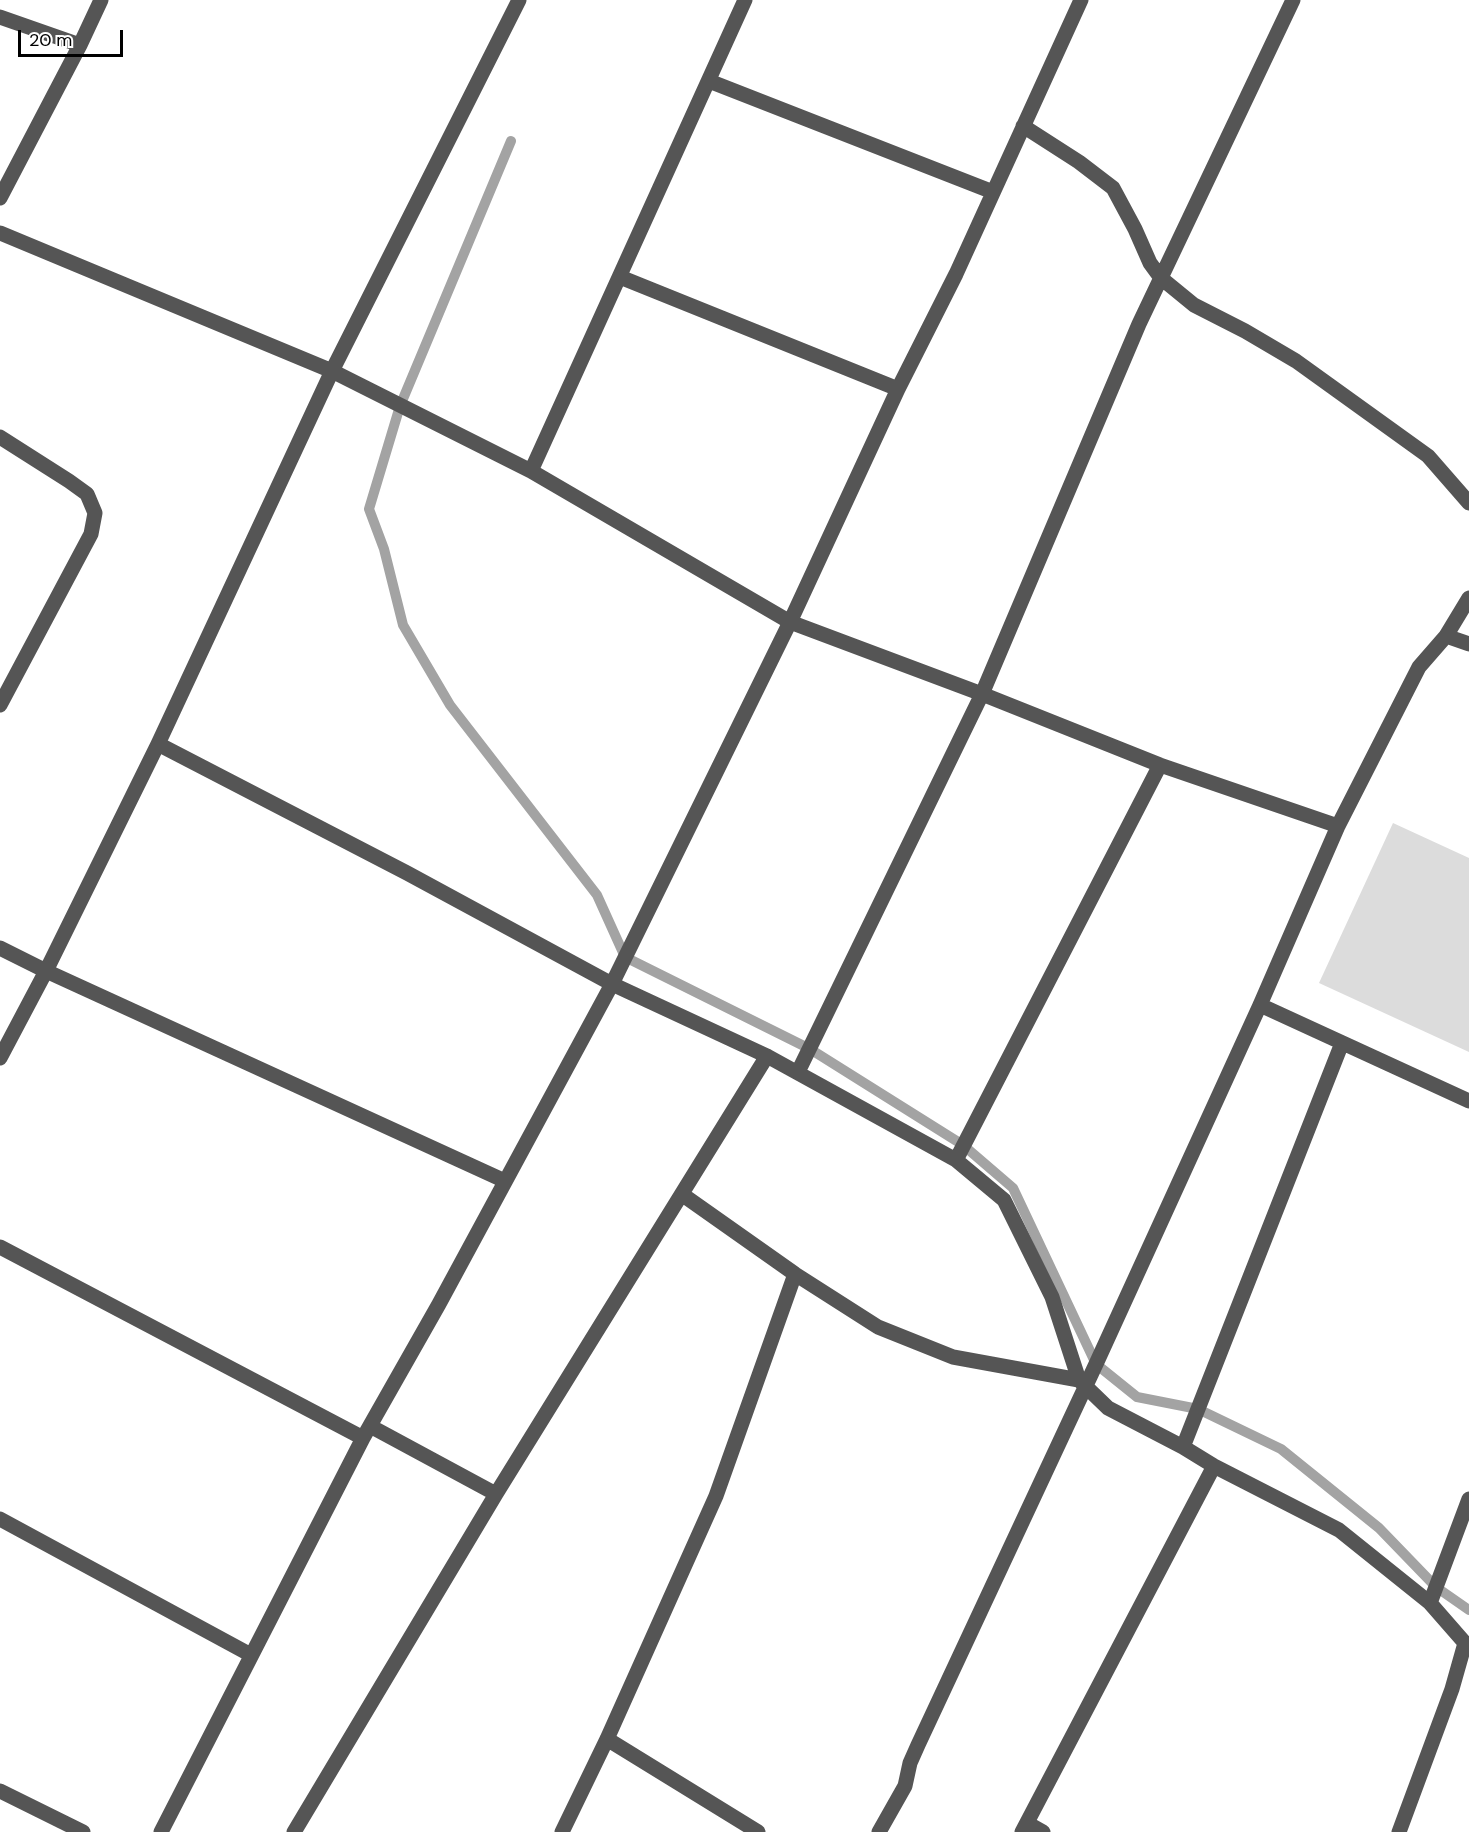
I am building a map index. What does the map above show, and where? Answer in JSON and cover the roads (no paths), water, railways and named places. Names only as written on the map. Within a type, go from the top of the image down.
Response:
[{"type":"street","points":[[0,198],[101,0]]},
{"type":"street","points":[[0,1058],[46,971],[158,744],[332,371],[519,0]]},
{"type":"street","points":[[531,471],[745,0]]},
{"type":"street","points":[[161,1832],[366,1432],[439,1304],[612,984],[790,622],[898,389],[956,274],[1081,0]]},
{"type":"street","points":[[798,1072],[982,694],[1139,324],[1293,0]]},
{"type":"street","points":[[0,17],[80,45]]},
{"type":"street","points":[[709,81],[993,192]]},
{"type":"street","points":[[1023,126],[1079,162],[1113,188],[1150,263],[1161,278],[1194,305],[1296,361],[1428,456],[1469,503]]},
{"type":"street","points":[[0,233],[332,371],[531,471],[790,622],[982,694],[1160,765],[1338,826]]},
{"type":"street","points":[[620,277],[898,389]]},
{"type":"street","points":[[0,437],[87,494],[95,513],[91,534],[0,705]]},
{"type":"street","points":[[879,1832],[905,1786],[910,1763],[918,1745],[1082,1383],[1260,1005],[1338,826],[1419,667],[1446,636],[1469,598]]},
{"type":"street","points":[[1446,636],[1469,644]]},
{"type":"street","points":[[158,744],[407,873],[612,984],[798,1072],[956,1160],[1004,1200],[1052,1297],[1082,1383],[1108,1408],[1339,1530],[1430,1603],[1467,1644],[1399,1832]]},
{"type":"street","points":[[956,1160],[1160,765]]},
{"type":"street","points":[[0,948],[505,1181]]},
{"type":"street","points":[[1260,1005],[1469,1101]]},
{"type":"street","points":[[1183,1447],[1342,1043]]},
{"type":"street","points":[[294,1832],[496,1494],[767,1056]]},
{"type":"street","points":[[683,1195],[795,1274],[878,1327],[953,1357],[1082,1383]]},
{"type":"street","points":[[0,1247],[366,1432],[496,1494]]},
{"type":"street","points":[[562,1832],[607,1739],[716,1496],[795,1274]]},
{"type":"street","points":[[1043,1832],[1024,1828],[1214,1466]]},
{"type":"street","points":[[1430,1603],[1469,1499]]},
{"type":"street","points":[[0,1519],[251,1655]]},
{"type":"street","points":[[607,1739],[758,1832]]},
{"type":"street","points":[[0,1791],[84,1832]]},
{"type":"waterway","points":[[511,141],[400,406],[369,509],[384,549],[403,625],[450,705],[597,895],[625,957],[810,1049],[963,1145],[1013,1188],[1096,1364],[1137,1397],[1198,1409],[1281,1449],[1379,1528],[1436,1587],[1469,1610]]}]
